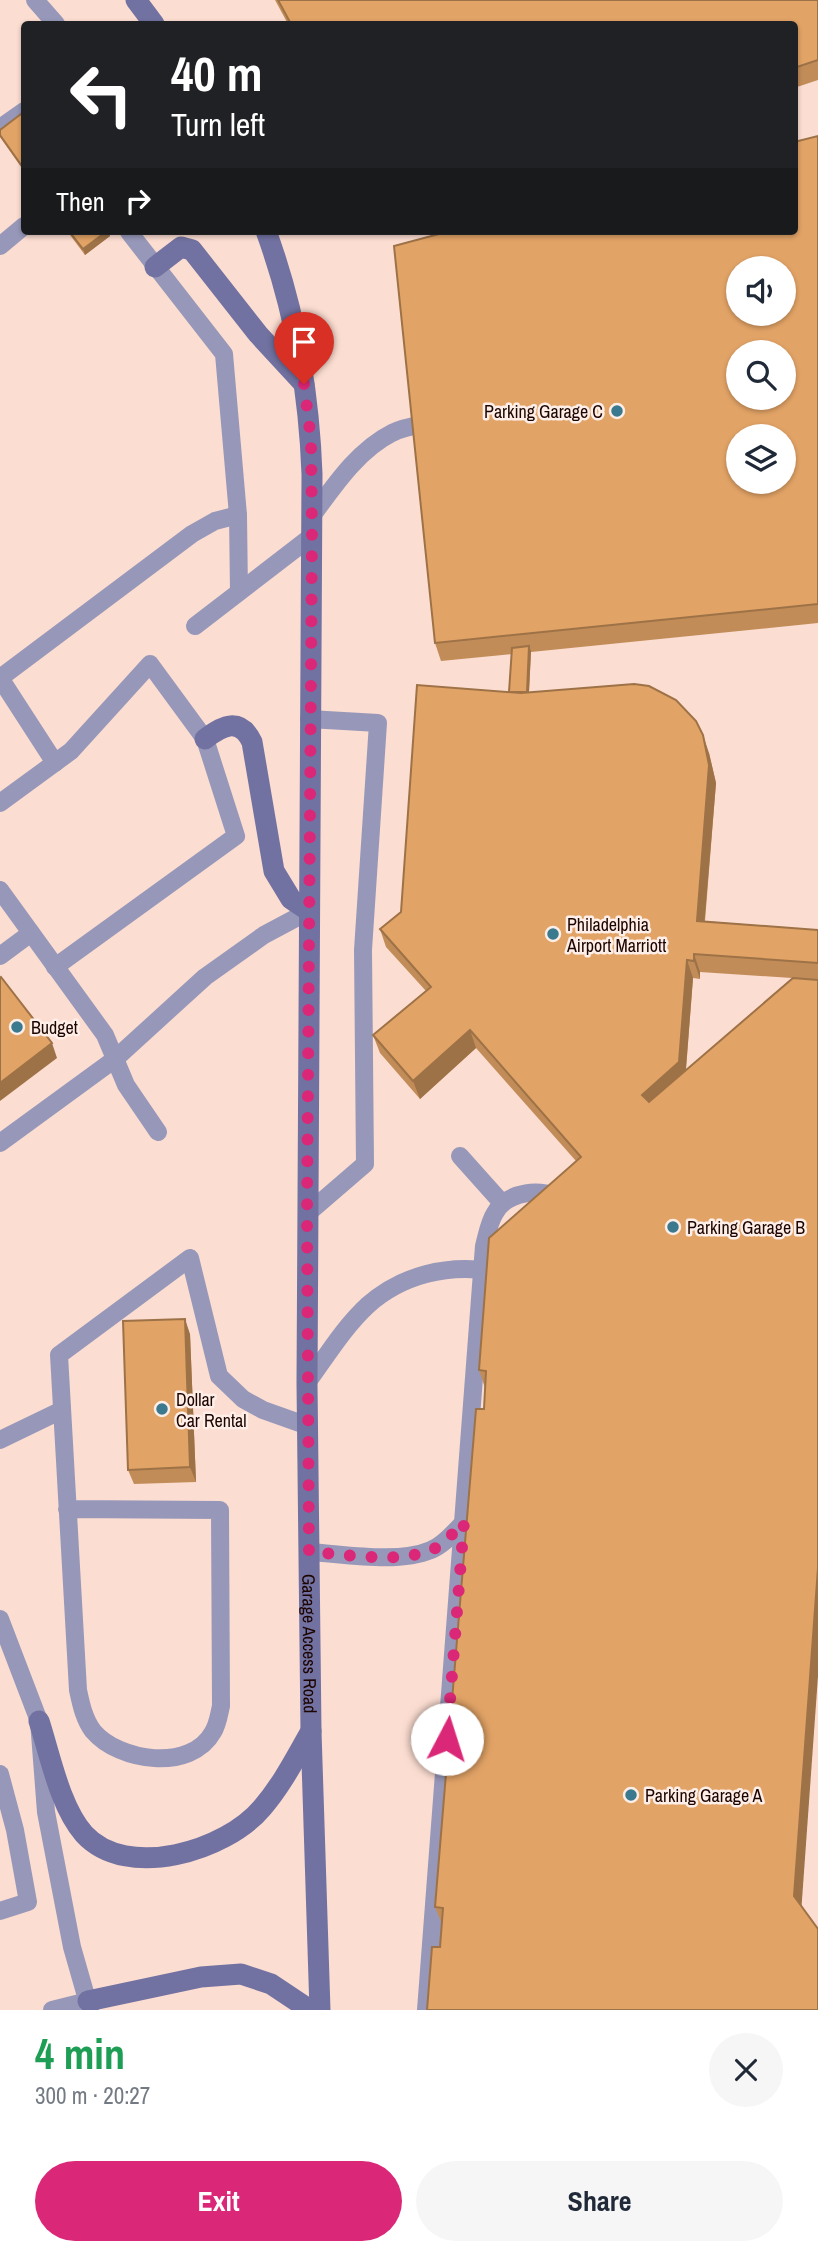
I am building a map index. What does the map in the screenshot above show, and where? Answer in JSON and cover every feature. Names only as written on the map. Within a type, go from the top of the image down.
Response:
[{"type":"street","points":[[136,0],[152,21]]},
{"type":"street","name":"Garage Access Road","points":[[267,235],[293,317],[311,440],[307,1383],[311,1731],[320,2010]]},
{"type":"street","points":[[155,267],[181,247],[192,250],[258,334],[304,384]]},
{"type":"street","points":[[205,738],[228,725],[240,727],[248,735],[252,742],[274,871],[291,899],[309,911]]},
{"type":"street","points":[[39,1721],[66,1804],[82,1833],[105,1850],[132,1858],[173,1855],[232,1833],[261,1809],[280,1784],[311,1731]]},
{"type":"street","points":[[89,2006],[201,1977],[234,1974],[271,1984],[310,2010]]},
{"type":"lane","points":[[35,0],[53,21]]},
{"type":"lane","points":[[0,128],[21,113]]},
{"type":"lane","points":[[0,246],[21,228]]},
{"type":"lane","points":[[131,235],[224,354],[237,515],[239,592]]},
{"type":"lane","points":[[195,626],[239,592],[312,526],[358,459],[381,440],[404,428],[452,419]]},
{"type":"lane","points":[[55,763],[0,678],[204,526],[237,515]]},
{"type":"lane","points":[[0,803],[71,751],[150,664],[205,738],[236,836],[55,967]]},
{"type":"lane","points":[[307,1214],[365,1164],[363,950],[378,723],[309,719]]},
{"type":"lane","points":[[0,890],[104,1035],[126,1085],[158,1132]]},
{"type":"lane","points":[[0,1143],[115,1059],[205,976],[264,935],[309,911]]},
{"type":"lane","points":[[0,956],[31,933]]},
{"type":"lane","points":[[460,1156],[502,1203]]},
{"type":"lane","points":[[426,2010],[484,1246],[495,1212],[502,1203],[531,1193],[551,1194],[561,1199],[575,1217]]},
{"type":"lane","points":[[67,1509],[220,1510],[220,1706],[213,1732],[206,1741],[196,1749],[170,1758],[139,1756],[125,1752],[101,1738],[86,1720],[78,1690],[67,1509],[59,1355],[190,1258],[219,1376],[243,1399],[263,1410],[308,1426]]},
{"type":"lane","points":[[307,1383],[356,1318],[385,1293],[437,1271],[482,1270],[506,1273]]},
{"type":"lane","points":[[0,1440],[62,1410]]},
{"type":"lane","points":[[309,1552],[389,1557],[419,1554],[442,1543],[464,1522]]},
{"type":"lane","points":[[0,1619],[39,1721],[46,1812],[72,1947],[89,2006],[51,2010]]},
{"type":"lane","points":[[0,1774],[15,1830],[28,1902],[0,1911]]},
{"type":"building","points":[[278,0],[818,0],[818,60],[798,67],[798,21],[289,21]]},
{"type":"building","points":[[21,114],[21,165],[0,135],[0,130]]},
{"type":"building","name":"Parking Garage C","points":[[818,136],[818,604],[435,643],[394,246],[435,235],[798,235],[798,141]]},
{"type":"building","points":[[72,235],[102,235],[83,249]]},
{"type":"building","points":[[529,646],[527,692],[509,692],[512,648]]},
{"type":"building","points":[[634,684],[649,686],[676,700],[696,721],[703,735],[709,765],[697,921],[818,930],[818,963],[694,954],[694,961],[687,960],[679,1062],[642,1095],[649,1102],[793,978],[818,980],[818,1568],[794,1896],[818,1929],[818,2010],[427,2010],[432,1947],[440,1947],[443,1908],[435,1907],[476,1409],[484,1409],[486,1371],[479,1370],[489,1238],[581,1157],[470,1030],[413,1081],[373,1035],[431,987],[380,929],[401,912],[417,685],[521,693]]},
{"type":"building","name":"Budget","points":[[0,978],[52,1043],[0,1083]]},
{"type":"building","name":"Dollar Car Rental","points":[[185,1319],[190,1467],[128,1470],[123,1321]]},
{"type":"place","name":"Parking Garage C","points":[[617,411]]},
{"type":"place","name":"Philadelphia Airport Marriott","points":[[553,934]]},
{"type":"place","name":"Budget","points":[[17,1027]]},
{"type":"place","name":"Parking Garage B","points":[[673,1227]]},
{"type":"place","name":"Dollar Car Rental","points":[[162,1409]]},
{"type":"place","name":"Parking Garage A","points":[[631,1795]]},
{"type":"route","points":[[304,384],[312,474],[307,1214],[309,1552],[389,1557],[419,1554],[433,1550],[464,1522],[447,1739]]}]
